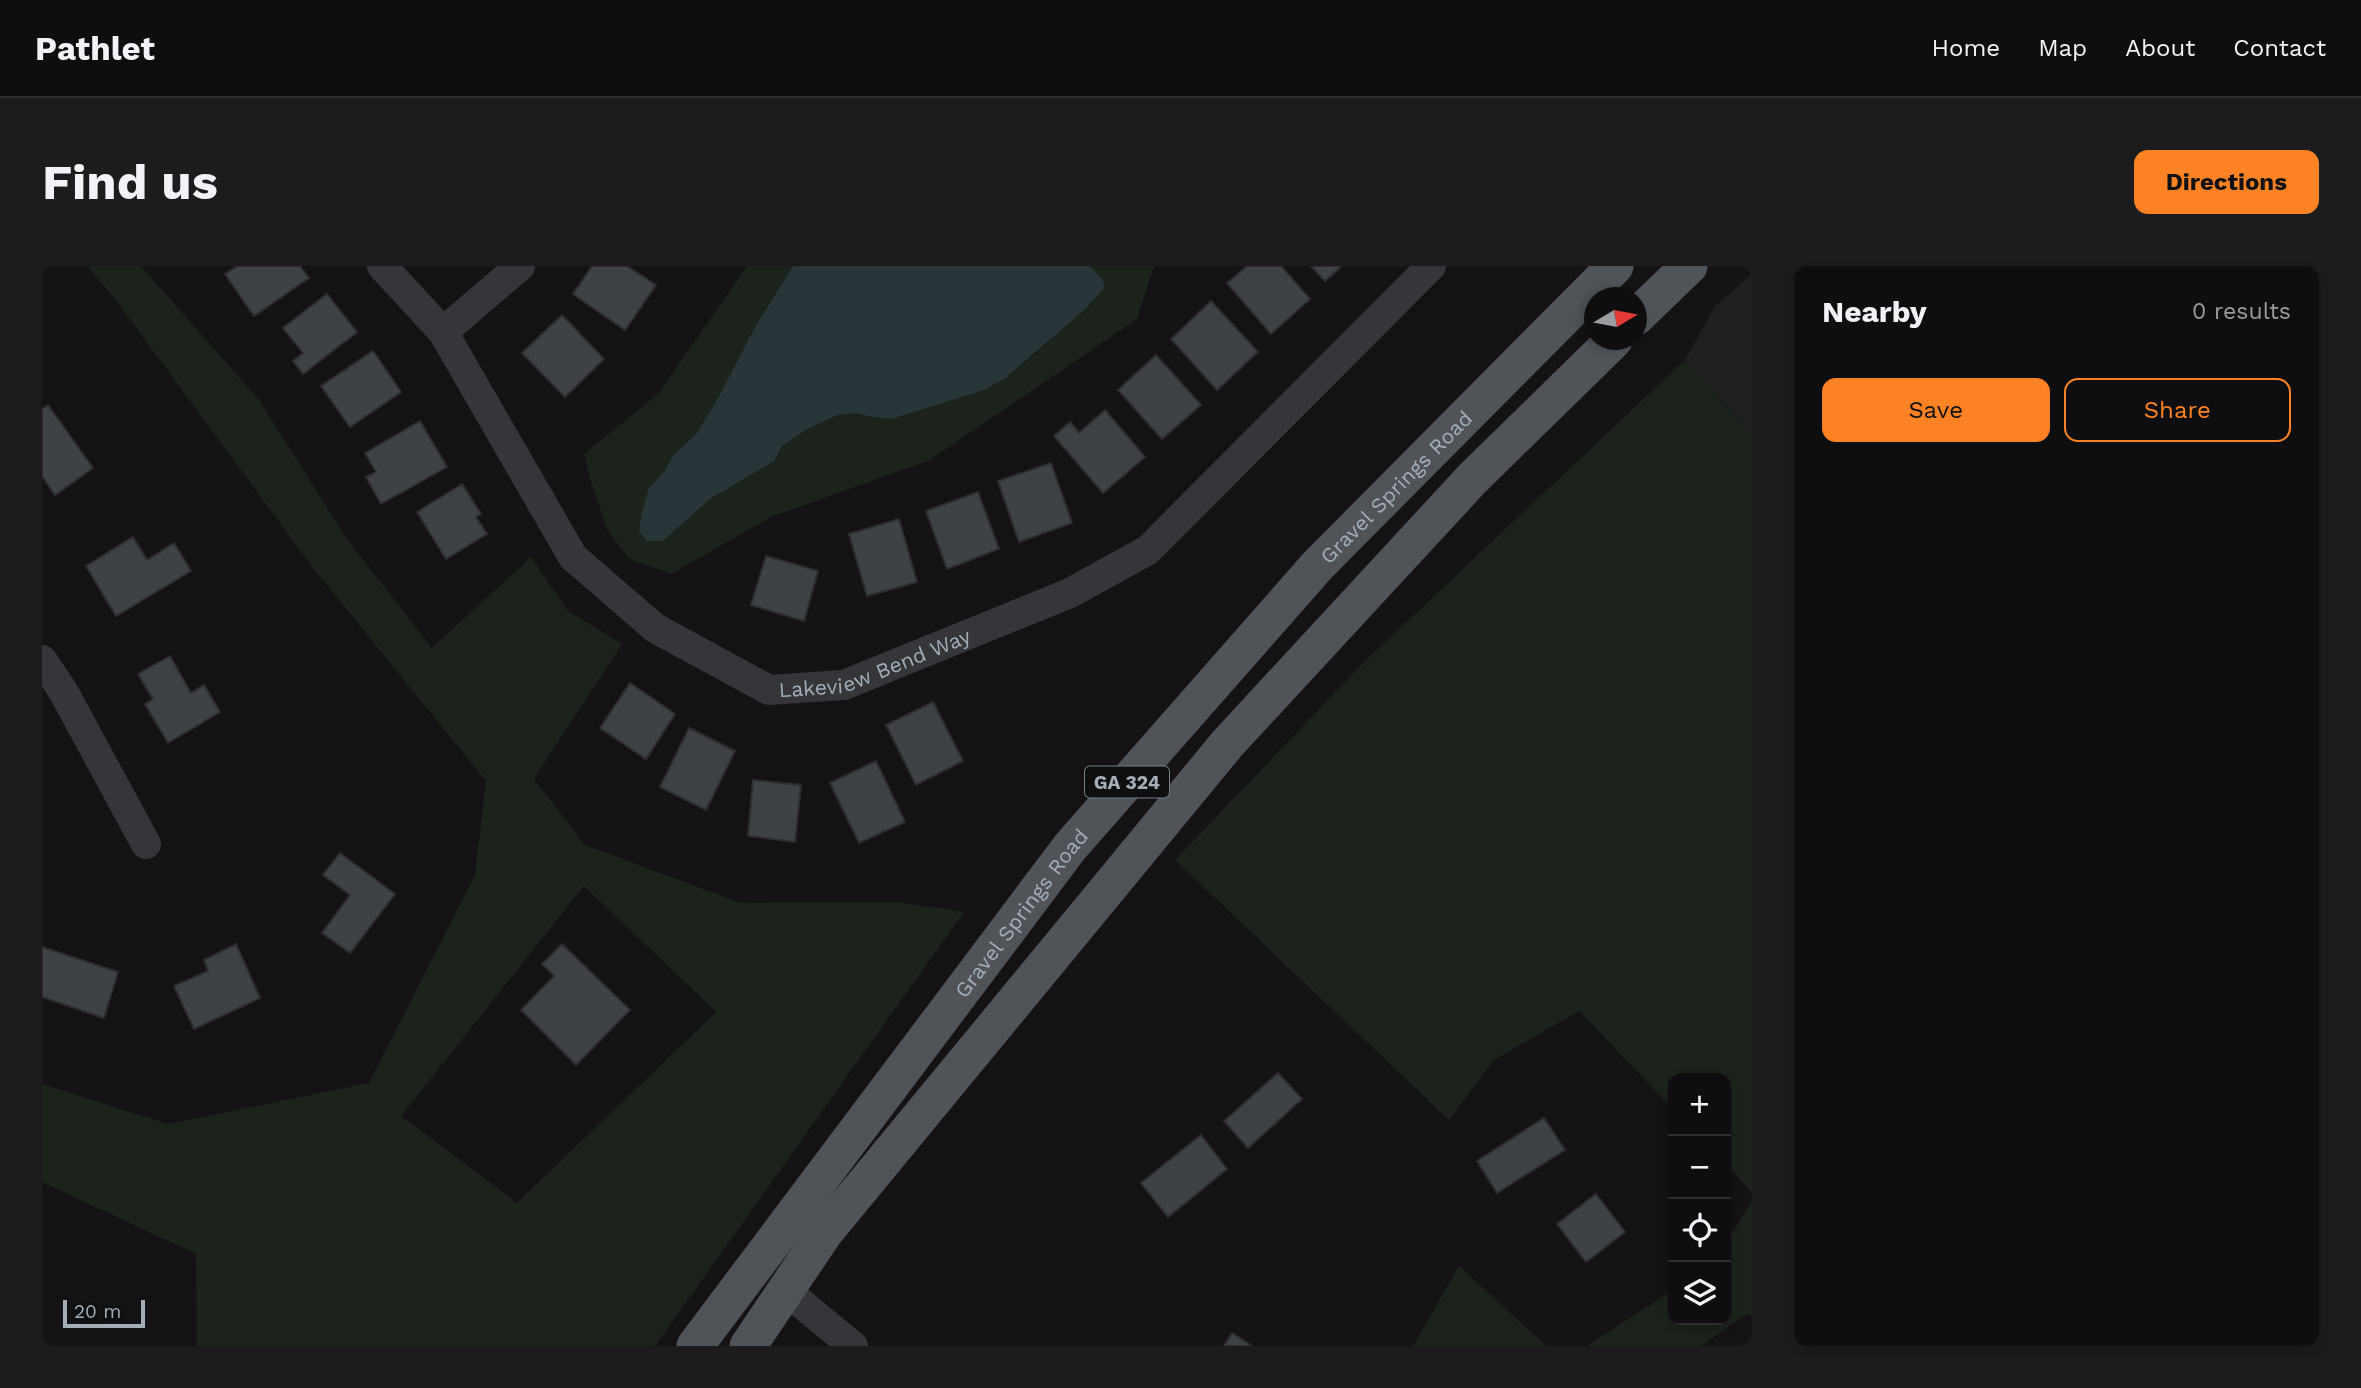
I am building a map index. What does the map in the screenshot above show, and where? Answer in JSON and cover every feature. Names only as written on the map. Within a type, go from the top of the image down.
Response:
[{"type":"main road","name":"Gravel Springs Road","points":[[695,1346],[1070,847],[1317,566],[1615,266]]},
{"type":"main road","points":[[1647,306],[1689,266]]},
{"type":"main road","name":"GA 324","points":[[748,1346],[825,1232],[1227,744],[1472,479],[1604,350]]},
{"type":"street","name":"Lakeview Bend Way","points":[[382,266],[443,332],[573,557],[655,628],[769,690],[844,685],[1070,593],[1148,550],[1431,266]]},
{"type":"street","points":[[443,332],[520,266]]},
{"type":"street","points":[[42,660],[63,691],[146,844]]},
{"type":"street","points":[[785,1290],[853,1346]]},
{"type":"shaded area","points":[[87,266],[141,266],[259,400],[347,539],[432,648],[531,557],[568,611],[622,644],[534,779],[585,845],[741,903],[896,902],[964,912],[655,1346],[197,1346],[196,1254],[42,1182],[42,1084],[168,1124],[369,1083],[475,875],[486,781],[313,568],[115,299]],"holes":[[[584,886],[716,1012],[517,1203],[401,1116]]]},
{"type":"shaded area","points":[[747,266],[793,266],[755,327],[698,432],[672,457],[664,472],[649,488],[663,541],[710,499],[774,461],[782,446],[809,428],[838,415],[856,413],[892,419],[984,390],[1006,378],[1096,297],[1102,279],[1090,266],[1154,266],[1137,319],[930,460],[771,517],[671,574],[629,559],[607,529],[584,454],[658,394]]},
{"type":"shaded area","points":[[793,266],[1090,266],[1102,279],[1105,287],[1085,309],[1006,378],[984,390],[892,419],[856,413],[838,415],[809,428],[782,446],[774,461],[710,499],[663,541],[647,541],[639,531],[649,488],[664,472],[672,457],[698,432],[755,327]]},
{"type":"shaded area","points":[[1752,274],[1752,435],[1685,360],[1715,306]]},
{"type":"shaded area","points":[[1685,360],[1752,435],[1752,1192],[1731,1169],[1731,1073],[1668,1073],[1668,1104],[1579,1011],[1494,1060],[1449,1120],[1175,860],[1365,661]]},
{"type":"shaded area","points":[[1752,1201],[1752,1316],[1748,1313],[1731,1325],[1731,1262],[1731,1235]]},
{"type":"shaded area","points":[[1459,1266],[1546,1346],[1413,1346]]},
{"type":"shaded area","points":[[1668,1293],[1668,1325],[1731,1325],[1701,1346],[1587,1346]]},
{"type":"building","points":[[237,266],[300,266],[309,278],[254,316],[225,274]]},
{"type":"building","points":[[592,266],[627,266],[656,285],[625,330],[573,294]]},
{"type":"building","points":[[1247,266],[1281,266],[1310,299],[1271,334],[1227,283]]},
{"type":"building","points":[[1311,266],[1342,266],[1325,281]]},
{"type":"building","points":[[327,294],[357,332],[303,374],[293,361],[303,353],[283,328]]},
{"type":"building","points":[[1211,301],[1258,352],[1217,390],[1171,339]]},
{"type":"building","points":[[562,315],[604,359],[565,397],[522,353]]},
{"type":"building","points":[[373,351],[401,392],[350,427],[321,386]]},
{"type":"building","points":[[1156,355],[1201,405],[1162,439],[1118,390]]},
{"type":"building","points":[[48,405],[93,468],[55,495],[42,476],[42,409]]},
{"type":"building","points":[[1105,410],[1145,457],[1103,493],[1054,436],[1070,422],[1079,433]]},
{"type":"building","points":[[420,421],[447,467],[381,504],[366,477],[376,472],[365,453]]},
{"type":"building","points":[[1051,463],[1072,523],[1019,542],[998,481]]},
{"type":"building","points":[[462,484],[481,514],[476,517],[487,534],[446,559],[417,512]]},
{"type":"building","points":[[978,492],[999,549],[947,569],[926,511]]},
{"type":"building","points":[[899,519],[917,582],[867,596],[849,534]]},
{"type":"building","points":[[133,537],[147,560],[174,543],[191,571],[116,616],[86,566]]},
{"type":"building","points":[[766,556],[818,571],[804,621],[751,605]]},
{"type":"building","points":[[170,656],[191,693],[204,685],[220,712],[168,743],[145,704],[153,699],[138,674]]},
{"type":"building","points":[[630,683],[675,714],[646,759],[600,728]]},
{"type":"building","points":[[933,702],[963,761],[916,785],[886,725]]},
{"type":"building","points":[[689,728],[735,751],[706,810],[660,787]]},
{"type":"building","points":[[876,761],[905,822],[859,843],[830,783]]},
{"type":"building","points":[[753,780],[801,785],[795,842],[748,836]]},
{"type":"building","points":[[340,853],[395,894],[350,953],[322,933],[350,895],[323,875]]},
{"type":"building","points":[[236,944],[260,998],[194,1029],[174,986],[208,971],[204,960]]},
{"type":"building","points":[[562,944],[630,1010],[576,1065],[521,1010],[554,976],[542,964]]},
{"type":"building","points":[[42,947],[118,972],[104,1018],[42,997]]},
{"type":"building","points":[[1278,1073],[1302,1099],[1248,1148],[1224,1121]]},
{"type":"building","points":[[1544,1118],[1565,1150],[1497,1193],[1477,1161]]},
{"type":"building","points":[[1201,1135],[1227,1169],[1168,1217],[1141,1183]]},
{"type":"building","points":[[1596,1194],[1625,1232],[1586,1262],[1557,1224]]},
{"type":"building","points":[[1232,1333],[1252,1346],[1224,1346]]}]
